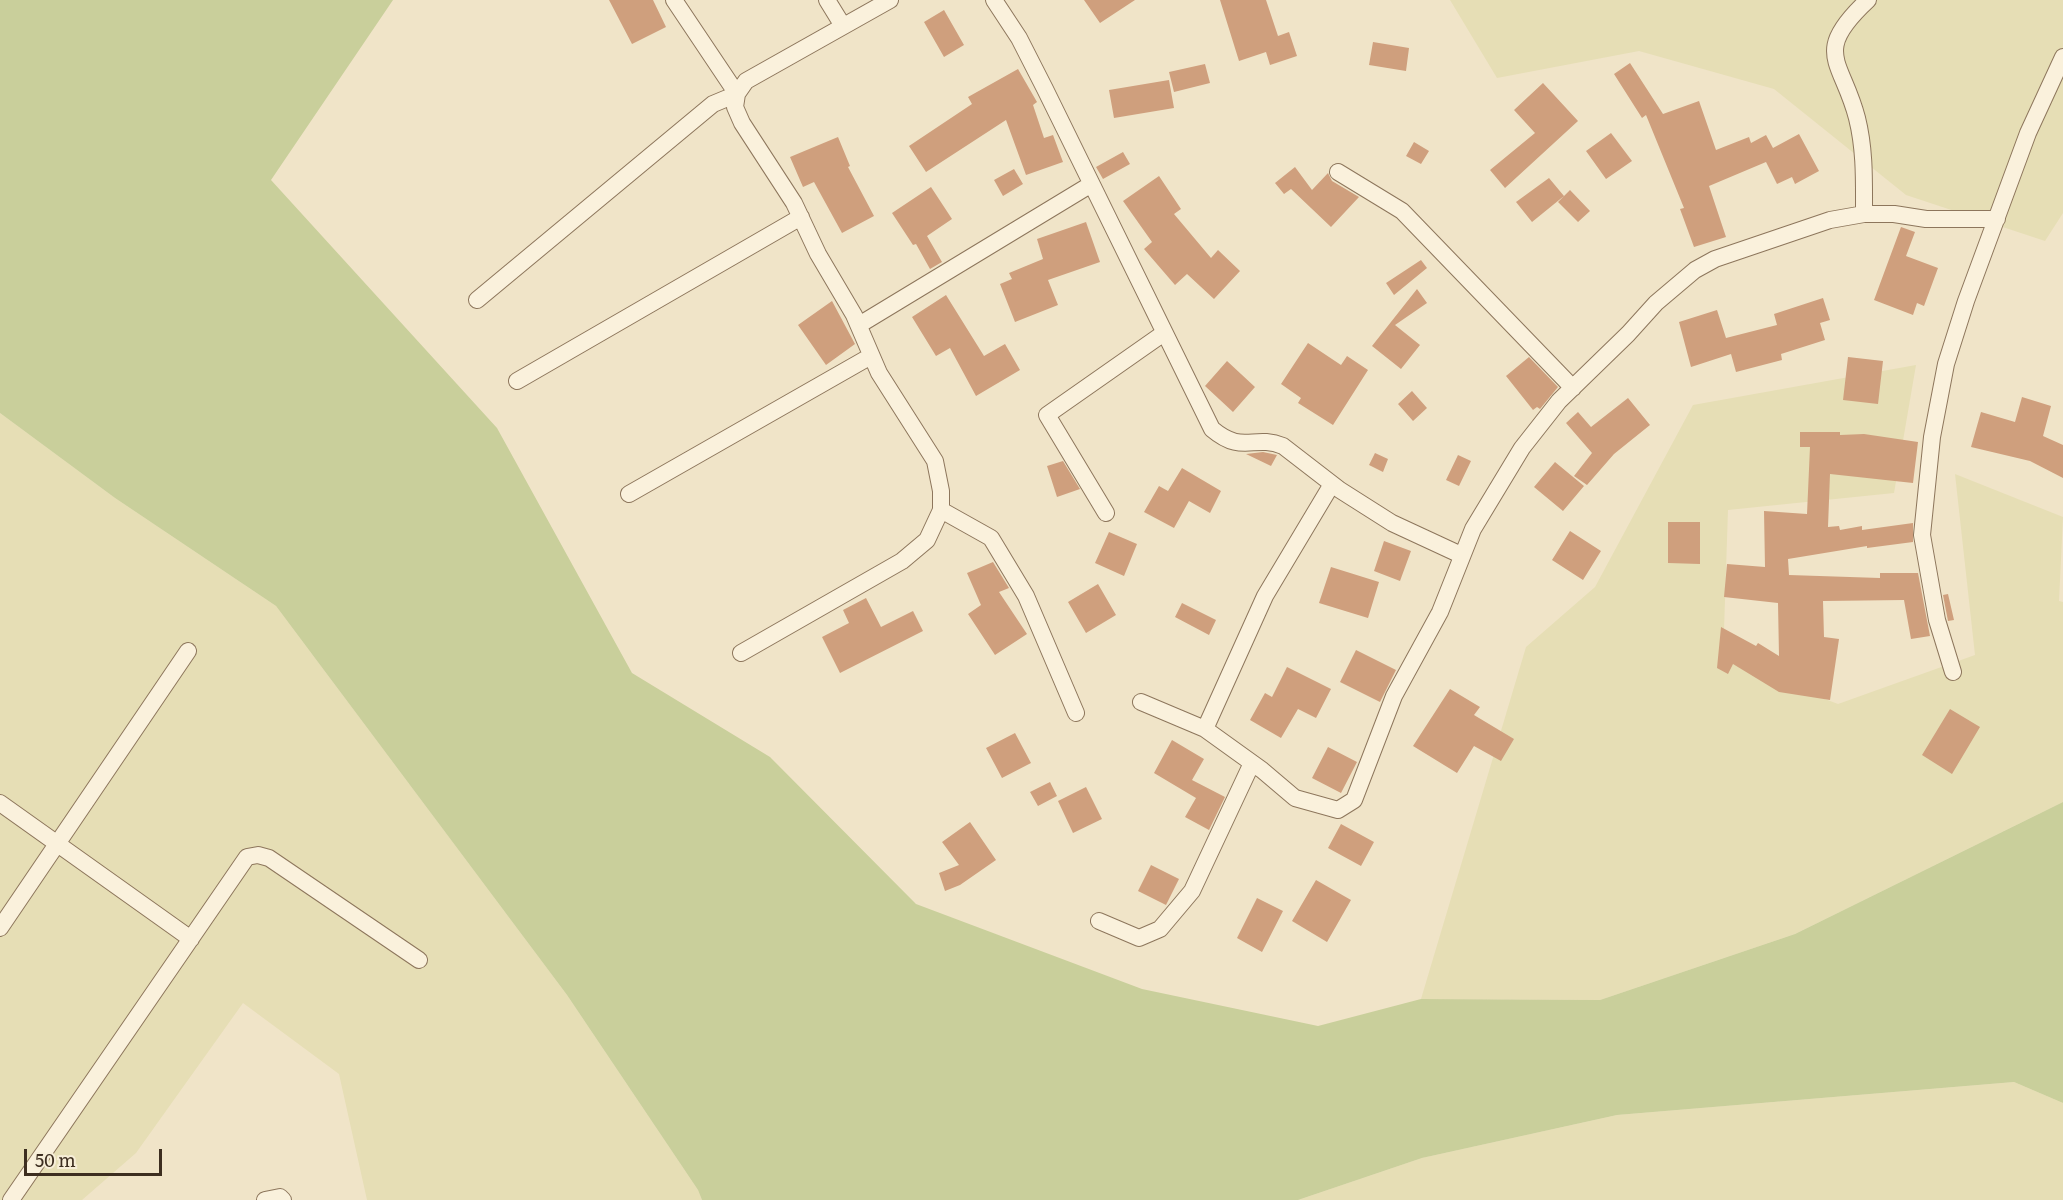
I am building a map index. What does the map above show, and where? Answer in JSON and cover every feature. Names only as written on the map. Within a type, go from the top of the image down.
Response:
[{"type":"street","points":[[674,0],[737,94]]},
{"type":"street","points":[[827,0],[843,26]]},
{"type":"street","points":[[741,653],[902,561],[927,540],[941,510],[941,491],[935,461],[871,356],[859,325],[818,254],[801,217],[772,165],[742,123],[735,107],[737,94],[746,81],[890,0]]},
{"type":"street","points":[[994,0],[1019,38],[1212,429],[1233,443],[1273,442],[1283,446],[1332,484],[1392,523],[1461,555]]},
{"type":"street","points":[[1864,214],[1864,152],[1856,115],[1837,70],[1834,51],[1841,29],[1868,0]]},
{"type":"street","points":[[1953,672],[1937,620],[1922,535],[1932,437],[1946,364],[2028,133],[2063,57]]},
{"type":"street","points":[[477,300],[713,104],[737,94]]},
{"type":"street","points":[[1338,172],[1402,211],[1573,388]]},
{"type":"street","points":[[859,325],[1090,185]]},
{"type":"street","points":[[1141,702],[1205,729],[1295,798],[1338,810],[1354,800],[1394,696],[1440,612],[1473,529],[1522,448],[1573,388],[1656,303],[1695,270],[1715,259],[1830,220],[1864,214],[1894,214],[1926,219],[1997,219]]},
{"type":"street","points":[[517,381],[801,217]]},
{"type":"street","points":[[1106,513],[1047,415],[1164,333]]},
{"type":"street","points":[[628,494],[871,356]]},
{"type":"street","points":[[1205,729],[1265,596],[1332,484]]},
{"type":"street","points":[[941,510],[991,538],[1026,596],[1076,714]]},
{"type":"street","points":[[0,928],[188,651]]},
{"type":"street","points":[[1099,921],[1139,938],[1160,929],[1192,891],[1251,763]]},
{"type":"street","points":[[0,803],[191,939]]},
{"type":"street","points":[[11,1200],[247,857],[258,855],[269,858],[419,960]]},
{"type":"street","points":[[265,1200],[280,1197],[283,1200]]},
{"type":"shaded area","points":[[1450,0],[2063,0],[2063,213],[2045,241],[1906,195],[1774,89],[1639,51],[1497,78]]},
{"type":"shaded area","points":[[1916,365],[1894,493],[1728,510],[1723,660],[1838,704],[1975,655],[1955,474],[2063,517],[2059,601],[2063,602],[2063,802],[1795,934],[1600,1000],[1421,999],[1526,647],[1595,587],[1693,405]]},
{"type":"shaded area","points":[[0,413],[115,498],[276,606],[567,995],[698,1190],[702,1200],[367,1200],[339,1074],[243,1003],[136,1153],[82,1200],[0,1200]]},
{"type":"shaded area","points":[[2014,1082],[2063,1103],[2063,1200],[1298,1200],[1422,1158],[1617,1115]]},
{"type":"green space","points":[[0,0],[393,0],[271,180],[497,428],[632,673],[770,757],[916,904],[1142,989],[1318,1026],[1421,999],[1600,1000],[1795,934],[2063,802],[2063,1103],[2014,1082],[1617,1115],[1422,1158],[1298,1200],[702,1200],[698,1190],[567,995],[276,606],[115,498],[0,413]]},
{"type":"building","points":[[609,0],[653,0],[666,27],[632,44]]},
{"type":"building","points":[[1084,0],[1135,0],[1100,23]]},
{"type":"building","points":[[1220,0],[1266,0],[1278,36],[1289,32],[1297,56],[1270,65],[1266,52],[1239,61]]},
{"type":"building","points":[[944,10],[964,45],[944,57],[924,22]]},
{"type":"building","points":[[1373,42],[1409,48],[1406,71],[1369,65]]},
{"type":"building","points":[[1630,63],[1663,114],[1699,101],[1716,150],[1749,137],[1751,143],[1766,135],[1773,148],[1799,134],[1819,171],[1795,184],[1792,177],[1777,184],[1766,162],[1709,186],[1726,237],[1694,247],[1680,209],[1684,208],[1646,115],[1642,118],[1614,74]]},
{"type":"building","points":[[1205,64],[1210,83],[1174,92],[1169,72]]},
{"type":"building","points":[[1018,69],[1037,102],[1033,105],[1044,138],[1053,135],[1063,162],[1026,175],[1006,120],[926,172],[909,146],[972,104],[968,97]]},
{"type":"building","points":[[1169,80],[1174,108],[1114,118],[1109,90]]},
{"type":"building","points":[[1543,83],[1578,121],[1505,188],[1490,170],[1535,133],[1514,110]]},
{"type":"building","points":[[1611,133],[1632,161],[1606,179],[1586,151]]},
{"type":"building","points":[[838,137],[850,166],[848,167],[874,216],[842,233],[814,182],[803,187],[790,157]]},
{"type":"building","points":[[1414,142],[1429,151],[1421,164],[1406,156]]},
{"type":"building","points":[[1123,152],[1130,164],[1103,179],[1096,167]]},
{"type":"building","points":[[1295,167],[1312,190],[1328,173],[1332,181],[1359,197],[1331,227],[1291,189],[1284,194],[1275,183]]},
{"type":"building","points":[[1014,169],[1023,184],[1003,196],[994,180]]},
{"type":"building","points":[[1159,176],[1181,209],[1174,214],[1211,258],[1218,250],[1240,271],[1214,299],[1187,274],[1175,285],[1144,249],[1152,242],[1123,201]]},
{"type":"building","points":[[1549,178],[1564,196],[1532,222],[1516,202]]},
{"type":"building","points":[[931,187],[952,219],[927,236],[942,262],[930,269],[916,244],[913,245],[892,213]]},
{"type":"building","points":[[1570,190],[1590,211],[1578,222],[1558,202]]},
{"type":"building","points":[[1086,222],[1100,262],[1048,280],[1058,305],[1015,322],[1000,284],[1012,279],[1009,273],[1043,259],[1037,239]]},
{"type":"building","points":[[1901,227],[1915,232],[1906,256],[1938,268],[1924,306],[1917,303],[1913,315],[1874,300]]},
{"type":"building","points":[[1421,260],[1427,268],[1394,295],[1386,283]]},
{"type":"building","points":[[1417,289],[1427,303],[1395,325],[1420,345],[1401,369],[1372,346]]},
{"type":"building","points":[[946,295],[984,356],[1005,344],[1020,370],[976,396],[950,348],[936,356],[912,317]]},
{"type":"building","points":[[1823,298],[1830,320],[1820,323],[1825,340],[1781,354],[1782,360],[1736,372],[1731,354],[1691,367],[1679,322],[1717,310],[1726,338],[1777,325],[1774,314]]},
{"type":"building","points":[[832,301],[855,344],[826,365],[798,325]]},
{"type":"building","points":[[1308,343],[1341,365],[1347,356],[1368,370],[1333,425],[1298,403],[1301,398],[1281,384]]},
{"type":"building","points":[[1529,357],[1558,387],[1540,409],[1537,407],[1533,410],[1506,376]]},
{"type":"building","points":[[1848,357],[1883,361],[1878,404],[1843,400]]},
{"type":"building","points":[[1227,361],[1255,387],[1233,412],[1205,386]]},
{"type":"building","points":[[1412,391],[1427,408],[1413,421],[1398,404]]},
{"type":"building","points":[[2022,397],[2051,406],[2043,436],[2063,445],[2063,478],[2030,461],[1971,447],[1981,412],[2015,422]]},
{"type":"building","points":[[1628,398],[1650,425],[1614,454],[1587,485],[1574,476],[1592,453],[1566,423],[1578,412],[1591,427]]},
{"type":"building","points":[[1800,432],[1864,434],[1918,442],[1913,483],[1830,474],[1828,527],[1839,526],[1840,530],[1862,526],[1862,530],[1913,523],[1913,542],[1867,548],[1867,546],[1788,559],[1789,575],[1880,578],[1880,573],[1918,573],[1930,636],[1911,639],[1904,600],[1823,601],[1824,637],[1839,639],[1830,700],[1779,692],[1733,664],[1728,674],[1717,668],[1721,627],[1756,646],[1758,643],[1779,656],[1778,603],[1724,597],[1727,564],[1765,567],[1764,511],[1807,514],[1810,447],[1800,447]]},
{"type":"building","points":[[1263,452],[1277,455],[1271,466],[1246,454]]},
{"type":"building","points":[[1375,453],[1388,459],[1383,472],[1369,465]]},
{"type":"building","points":[[1458,455],[1471,461],[1459,486],[1446,480]]},
{"type":"building","points":[[1063,461],[1080,489],[1057,497],[1047,466]]},
{"type":"building","points":[[1555,462],[1584,486],[1563,511],[1534,487]]},
{"type":"building","points":[[1182,468],[1221,491],[1210,513],[1189,501],[1174,528],[1144,512],[1159,486],[1168,491]]},
{"type":"building","points":[[1668,522],[1700,522],[1700,564],[1668,563]]},
{"type":"building","points":[[1570,531],[1601,551],[1583,580],[1552,560]]},
{"type":"building","points":[[1109,532],[1137,544],[1124,576],[1095,563]]},
{"type":"building","points":[[1384,541],[1411,551],[1400,581],[1374,571]]},
{"type":"building","points":[[993,562],[1009,588],[999,592],[1027,634],[995,655],[968,614],[981,605],[967,573]]},
{"type":"building","points":[[1331,567],[1379,582],[1368,618],[1319,603]]},
{"type":"building","points":[[1098,584],[1116,615],[1086,633],[1068,602]]},
{"type":"building","points":[[1948,594],[1954,620],[1948,621],[1943,595]]},
{"type":"building","points":[[866,598],[881,627],[913,611],[923,631],[840,673],[822,637],[849,623],[843,610]]},
{"type":"building","points":[[1182,603],[1216,620],[1209,635],[1175,617]]},
{"type":"building","points":[[1356,650],[1396,670],[1380,702],[1340,682]]},
{"type":"building","points":[[1287,667],[1331,689],[1316,718],[1298,709],[1281,738],[1250,720],[1265,693],[1272,697]]},
{"type":"building","points":[[1450,689],[1480,707],[1474,715],[1514,739],[1501,761],[1474,746],[1457,773],[1413,746]]},
{"type":"building","points":[[1950,709],[1980,727],[1952,774],[1922,755]]},
{"type":"building","points":[[1015,733],[1031,763],[1002,778],[986,748]]},
{"type":"building","points":[[1172,740],[1204,759],[1192,780],[1225,797],[1209,830],[1185,817],[1196,798],[1154,773]]},
{"type":"building","points":[[1328,747],[1357,762],[1341,793],[1312,778]]},
{"type":"building","points":[[1050,782],[1057,796],[1038,806],[1030,792]]},
{"type":"building","points":[[1086,787],[1102,819],[1073,833],[1058,801]]},
{"type":"building","points":[[970,822],[996,860],[960,885],[945,891],[939,873],[959,865],[942,842]]},
{"type":"building","points":[[1341,824],[1374,842],[1361,866],[1328,848]]},
{"type":"building","points":[[1151,865],[1179,879],[1166,905],[1138,891]]},
{"type":"building","points":[[1316,880],[1351,900],[1327,942],[1292,921]]},
{"type":"building","points":[[1257,898],[1283,911],[1262,952],[1237,938]]}]
